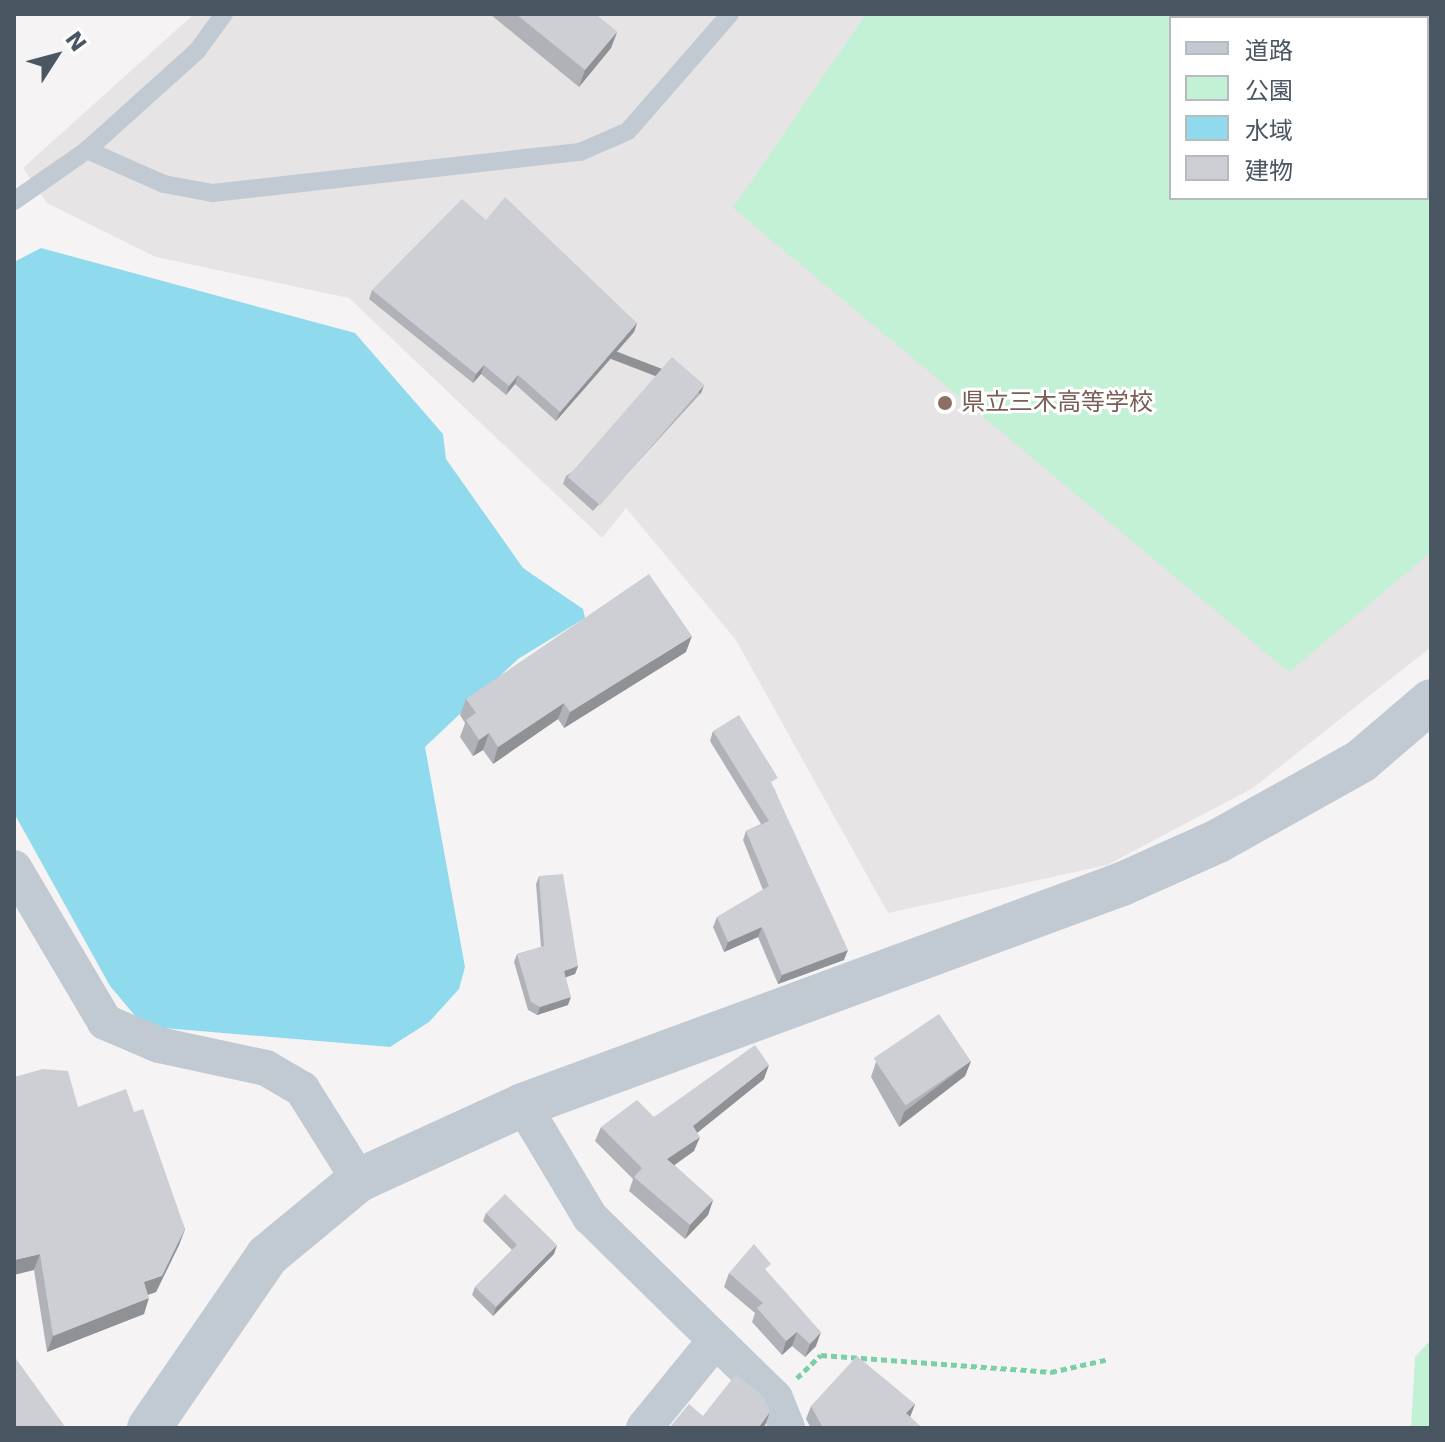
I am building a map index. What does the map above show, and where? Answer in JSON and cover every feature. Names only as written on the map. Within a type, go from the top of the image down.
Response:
[{"type":"street","points":[[149,1428],[267,1256],[359,1180],[523,1105],[784,1014],[1150,872],[1361,761],[1431,701]]},
{"type":"street","points":[[14,868],[105,1022],[159,1045],[266,1068],[302,1089],[359,1180]]},
{"type":"street","points":[[523,1105],[590,1217],[715,1341],[781,1413]]},
{"type":"street","points":[[644,1428],[715,1341]]},
{"type":"lane","points":[[14,201],[87,150],[197,51],[224,14]]},
{"type":"lane","points":[[87,150],[164,184],[213,193],[580,152],[628,131],[730,14]]},
{"type":"path","points":[[781,1413],[821,1355],[1051,1372],[1109,1359]]},
{"type":"shaded area","name":"県立三木高等学校","points":[[194,14],[1419,14],[1422,16],[1169,16],[1169,200],[1429,200],[1431,24],[1431,647],[1253,788],[1107,865],[888,913],[736,640],[626,508],[602,538],[349,298],[156,257],[47,203],[23,168]]},
{"type":"green space","points":[[866,14],[1302,14],[1304,16],[1169,16],[1169,200],[1429,200],[1431,119],[1431,552],[1289,672],[733,208]]},
{"type":"green space","points":[[1431,1340],[1431,1428],[1411,1428],[1415,1357]]},
{"type":"water","points":[[41,248],[355,333],[443,434],[446,459],[523,568],[583,609],[585,618],[518,659],[425,747],[465,967],[459,989],[429,1022],[390,1047],[164,1028],[137,1018],[110,986],[14,813],[14,262]]},
{"type":"building","points":[[516,14],[595,14],[617,32],[585,70]]},
{"type":"building","points":[[505,197],[637,323],[560,412],[518,375],[509,386],[484,365],[476,374],[372,290],[462,199],[486,220]]},
{"type":"building","points":[[672,357],[704,385],[600,505],[568,477]]},
{"type":"building","points":[[649,574],[692,636],[570,712],[564,703],[498,747],[489,733],[479,740],[466,720],[476,713],[466,699]]},
{"type":"building","points":[[739,715],[778,778],[771,782],[848,950],[782,975],[762,927],[728,942],[717,917],[769,886],[746,831],[769,821],[713,731]]},
{"type":"building","points":[[563,874],[578,966],[564,971],[571,997],[540,1007],[531,1002],[517,954],[544,946],[539,876]]},
{"type":"building","points":[[939,1014],[971,1061],[905,1105],[874,1058]]},
{"type":"building","points":[[755,1045],[769,1065],[693,1126],[700,1137],[667,1159],[713,1200],[690,1225],[634,1177],[642,1168],[601,1127],[637,1100],[654,1117]]},
{"type":"building","points":[[43,1069],[68,1071],[78,1107],[126,1089],[134,1112],[143,1109],[185,1229],[162,1276],[144,1282],[149,1298],[53,1336],[40,1254],[14,1260],[14,1077]]},
{"type":"building","points":[[505,1194],[557,1245],[496,1307],[475,1287],[517,1245],[486,1213]]},
{"type":"building","points":[[754,1244],[771,1264],[765,1269],[821,1332],[810,1344],[797,1332],[786,1341],[757,1308],[763,1303],[729,1273]]},
{"type":"building","points":[[14,1356],[66,1428],[14,1428]]},
{"type":"building","points":[[857,1356],[915,1404],[906,1413],[922,1428],[823,1428],[811,1406]]},
{"type":"building","points":[[736,1374],[764,1397],[770,1412],[758,1428],[669,1428],[689,1404],[703,1416]]},
{"type":"place","name":"県立三木高等学校","points":[[945,403]]}]
